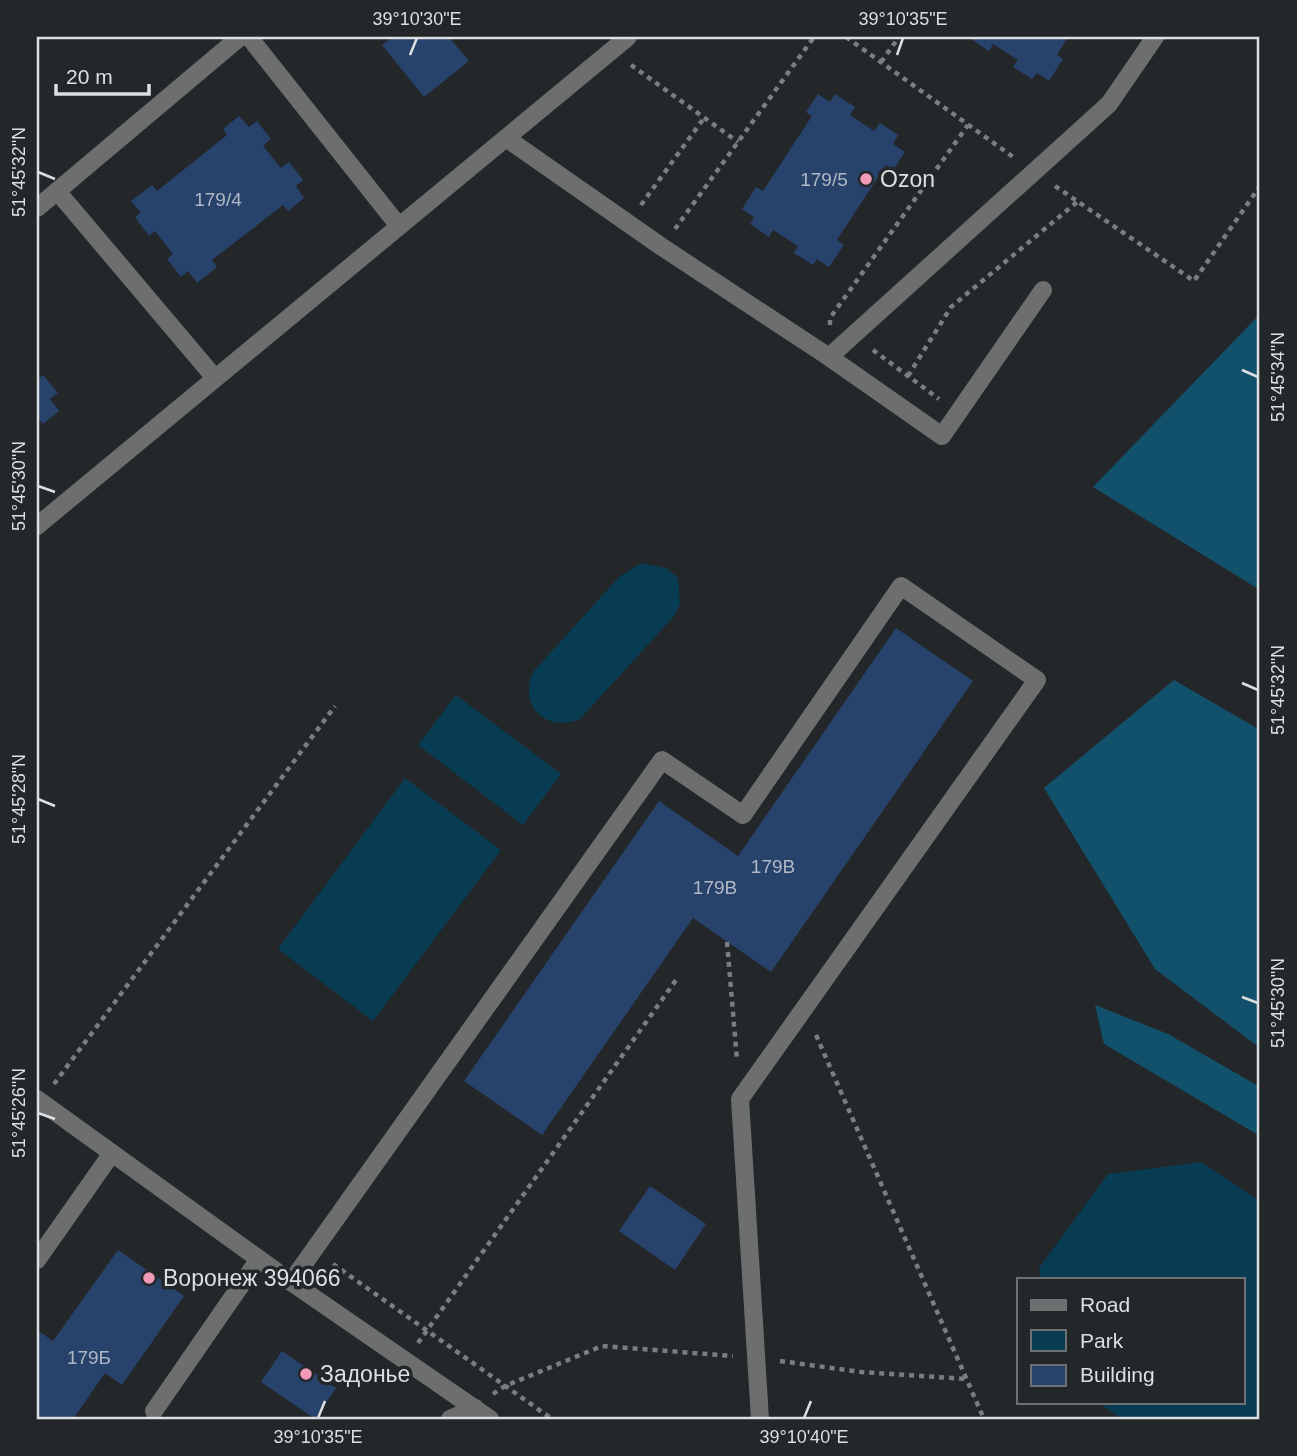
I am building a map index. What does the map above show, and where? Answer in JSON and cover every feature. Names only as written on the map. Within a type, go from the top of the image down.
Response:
[{"type":"street","points":[[37,208],[240,37]]},
{"type":"street","points":[[249,37],[398,225]]},
{"type":"street","points":[[37,526],[628,37]]},
{"type":"street","points":[[829,357],[1109,104],[1155,37]]},
{"type":"street","points":[[506,138],[942,436],[1043,290]]},
{"type":"street","points":[[57,191],[215,378]]},
{"type":"street","points":[[291,1282],[662,760],[743,815],[901,586],[1037,680],[740,1099],[760,1419]]},
{"type":"street","points":[[39,1100],[291,1282],[491,1419]]},
{"type":"street","points":[[37,1260],[111,1153]]},
{"type":"street","points":[[155,1411],[259,1259]]},
{"type":"street","points":[[450,1419],[475,1408]]},
{"type":"path","points":[[662,247],[814,37]]},
{"type":"path","points":[[881,62],[899,37]]},
{"type":"path","points":[[611,51],[738,142]]},
{"type":"path","points":[[627,223],[704,118]]},
{"type":"path","points":[[829,357],[830,318],[968,125]]},
{"type":"path","points":[[908,376],[951,307],[1077,202]]},
{"type":"path","points":[[830,318],[958,413]]},
{"type":"path","points":[[39,1100],[335,706]]},
{"type":"path","points":[[727,942],[740,1099]]},
{"type":"path","points":[[406,1361],[676,980]]},
{"type":"path","points":[[804,1009],[984,1419]]},
{"type":"path","points":[[314,1250],[552,1419]]},
{"type":"path","points":[[475,1408],[505,1386],[602,1346],[756,1357],[861,1372],[967,1379]]},
{"type":"green space","points":[[641,563],[666,568],[678,578],[680,604],[675,615],[580,719],[556,722],[546,719],[532,706],[529,696],[533,672],[619,577]]},
{"type":"green space","points":[[456,695],[561,774],[523,825],[418,745]]},
{"type":"green space","points":[[405,778],[501,850],[373,1021],[278,949]]},
{"type":"green space","points":[[1201,1162],[1260,1201],[1260,1419],[1122,1419],[1101,1404],[1244,1404],[1244,1278],[1040,1278],[1039,1268],[1108,1174]]},
{"type":"shaded area","points":[[1260,314],[1260,590],[1093,487]]},
{"type":"shaded area","points":[[1174,680],[1260,730],[1260,1048],[1155,969],[1044,788]]},
{"type":"shaded area","points":[[1095,1005],[1168,1034],[1260,1087],[1260,1136],[1104,1044]]},
{"type":"building","points":[[393,37],[449,37],[469,61],[424,97],[382,45]]},
{"type":"building","points":[[968,37],[1068,37],[1057,55],[1063,59],[1049,81],[1037,73],[1032,79],[1013,67],[1018,60],[993,44],[989,51]]},
{"type":"building","points":[[818,94],[830,102],[835,94],[855,107],[850,115],[874,131],[880,123],[898,135],[893,144],[905,152],[893,170],[886,165],[837,240],[844,245],[829,267],[817,259],[813,265],[794,253],[798,246],[773,230],[769,237],[750,224],[754,217],[742,209],[756,187],[763,191],[812,116],[806,112]]},
{"type":"building","points":[[239,116],[249,127],[257,121],[271,139],[263,146],[281,168],[289,162],[303,180],[296,186],[304,198],[288,211],[283,205],[212,260],[217,267],[197,283],[188,271],[181,277],[167,259],[173,254],[155,231],[149,236],[135,217],[141,213],[131,201],[152,185],[157,191],[227,135],[223,129]]},
{"type":"building","points":[[43,375],[58,393],[50,399],[59,411],[43,424],[37,417],[37,380]]},
{"type":"building","points":[[896,628],[973,681],[771,972],[693,918],[542,1135],[464,1081],[659,801],[738,856]]},
{"type":"building","points":[[650,1186],[706,1224],[675,1270],[619,1231]]},
{"type":"building","points":[[118,1250],[184,1296],[122,1385],[105,1373],[73,1419],[37,1419],[37,1330],[53,1341]]},
{"type":"building","points":[[282,1351],[336,1388],[315,1419],[261,1382]]},
{"type":"place","name":"Ozon","points":[[866,179]]},
{"type":"place","name":"Воронеж 394066","points":[[149,1278]]},
{"type":"place","name":"Задонье","points":[[306,1374]]}]
